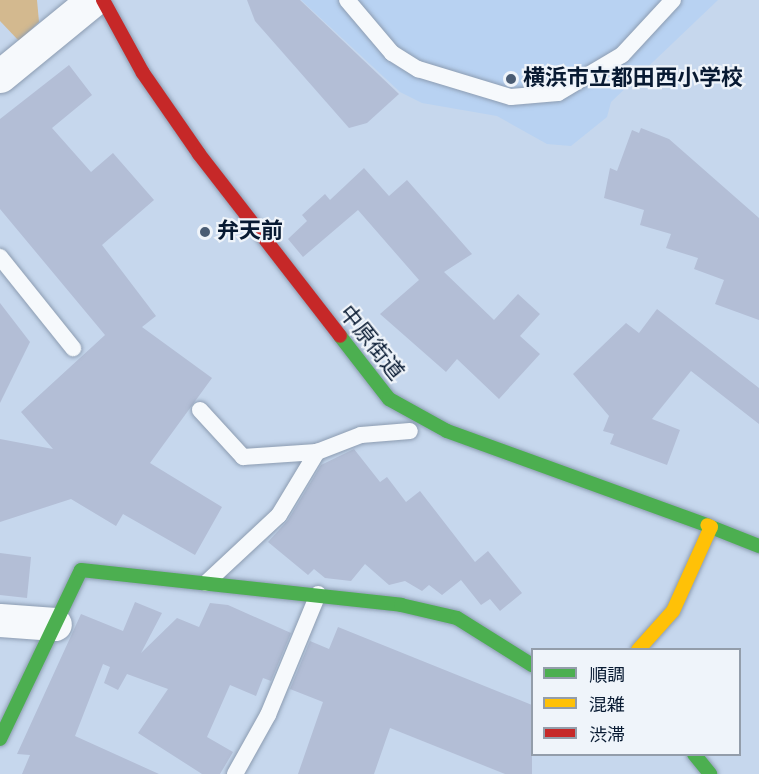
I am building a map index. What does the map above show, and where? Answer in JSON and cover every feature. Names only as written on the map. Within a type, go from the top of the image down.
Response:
[{"type":"main road","name":"中原街道","points":[[103,0],[143,73],[199,154],[389,399],[447,431],[759,546]]},
{"type":"main road","points":[[641,648],[673,611],[711,527]]},
{"type":"main road","points":[[0,739],[81,570],[204,586],[318,594],[457,618],[531,663]]},
{"type":"main road","points":[[696,756],[710,774]]},
{"type":"street","points":[[0,76],[93,0]]},
{"type":"street","points":[[0,620],[55,624]]},
{"type":"lane","points":[[347,0],[400,58],[451,81],[511,97],[558,93],[622,55],[673,0]]},
{"type":"lane","points":[[0,257],[73,348]]},
{"type":"lane","points":[[200,410],[243,457],[317,452],[361,435],[410,431]]},
{"type":"lane","points":[[204,586],[279,515],[317,452]]},
{"type":"lane","points":[[235,774],[268,715],[318,594]]},
{"type":"shaded area","points":[[0,0],[37,0],[39,22],[19,41],[0,21]]},
{"type":"shaded area","name":"横浜市立都田西小学校","points":[[301,0],[718,0],[611,102],[607,117],[571,146],[547,144],[497,116],[422,103],[400,92]]},
{"type":"building","points":[[247,0],[300,0],[399,94],[367,123],[349,128],[255,21]]},
{"type":"building","points":[[69,65],[92,95],[52,128],[91,172],[113,153],[154,200],[102,245],[156,316],[142,327],[212,378],[150,463],[222,507],[195,555],[123,514],[116,526],[71,499],[0,522],[0,439],[53,449],[21,412],[105,335],[0,209],[0,119]]},
{"type":"building","points":[[641,128],[669,139],[759,218],[759,320],[715,304],[724,280],[694,269],[698,258],[666,248],[671,234],[640,225],[644,210],[604,198],[610,168],[617,171],[632,130],[639,133]]},
{"type":"building","points":[[364,168],[389,196],[407,180],[472,254],[444,272],[494,320],[518,294],[540,314],[520,336],[540,354],[499,399],[457,359],[446,372],[380,314],[419,280],[358,210],[303,257],[288,239],[307,221],[302,215],[325,194],[330,200]]},
{"type":"building","points":[[0,303],[30,342],[0,403]]},
{"type":"building","points":[[657,309],[759,388],[759,424],[691,371],[652,419],[680,430],[667,465],[610,444],[614,434],[603,431],[609,416],[573,374],[626,323],[639,333]]},
{"type":"building","points":[[354,449],[380,482],[387,477],[406,502],[420,491],[475,562],[488,551],[522,593],[500,611],[490,599],[481,605],[461,580],[442,595],[429,585],[422,591],[405,581],[389,585],[365,564],[351,581],[325,578],[314,569],[308,575],[268,542],[288,520],[321,465]]},
{"type":"building","points":[[0,553],[31,557],[27,598],[0,595]]},
{"type":"building","points":[[135,602],[162,613],[141,653],[177,618],[199,627],[210,603],[228,605],[291,633],[271,681],[263,678],[256,696],[230,685],[207,737],[233,752],[220,774],[202,774],[138,733],[168,689],[127,674],[118,690],[104,683],[110,667],[103,664],[75,736],[159,774],[22,774],[30,755],[17,754],[81,614],[123,631]]},
{"type":"building","points":[[338,627],[531,705],[532,774],[505,774],[390,728],[374,774],[298,774],[323,702],[290,689],[310,641],[329,649]]},
{"type":"traffic: fast","points":[[340,336],[389,399],[447,431],[707,525]]},
{"type":"traffic: fast","points":[[711,527],[759,546]]},
{"type":"traffic: fast","points":[[0,739],[81,570],[401,605],[457,618],[531,664]]},
{"type":"traffic: fast","points":[[696,756],[710,774]]},
{"type":"traffic: slow","points":[[640,648],[673,611],[711,527],[707,525]]},
{"type":"traffic: jam","points":[[103,0],[143,73],[199,154],[340,336]]},
{"type":"place","name":"横浜市立都田西小学校","points":[[511,79]]},
{"type":"place","name":"弁天前","points":[[205,232]]}]
